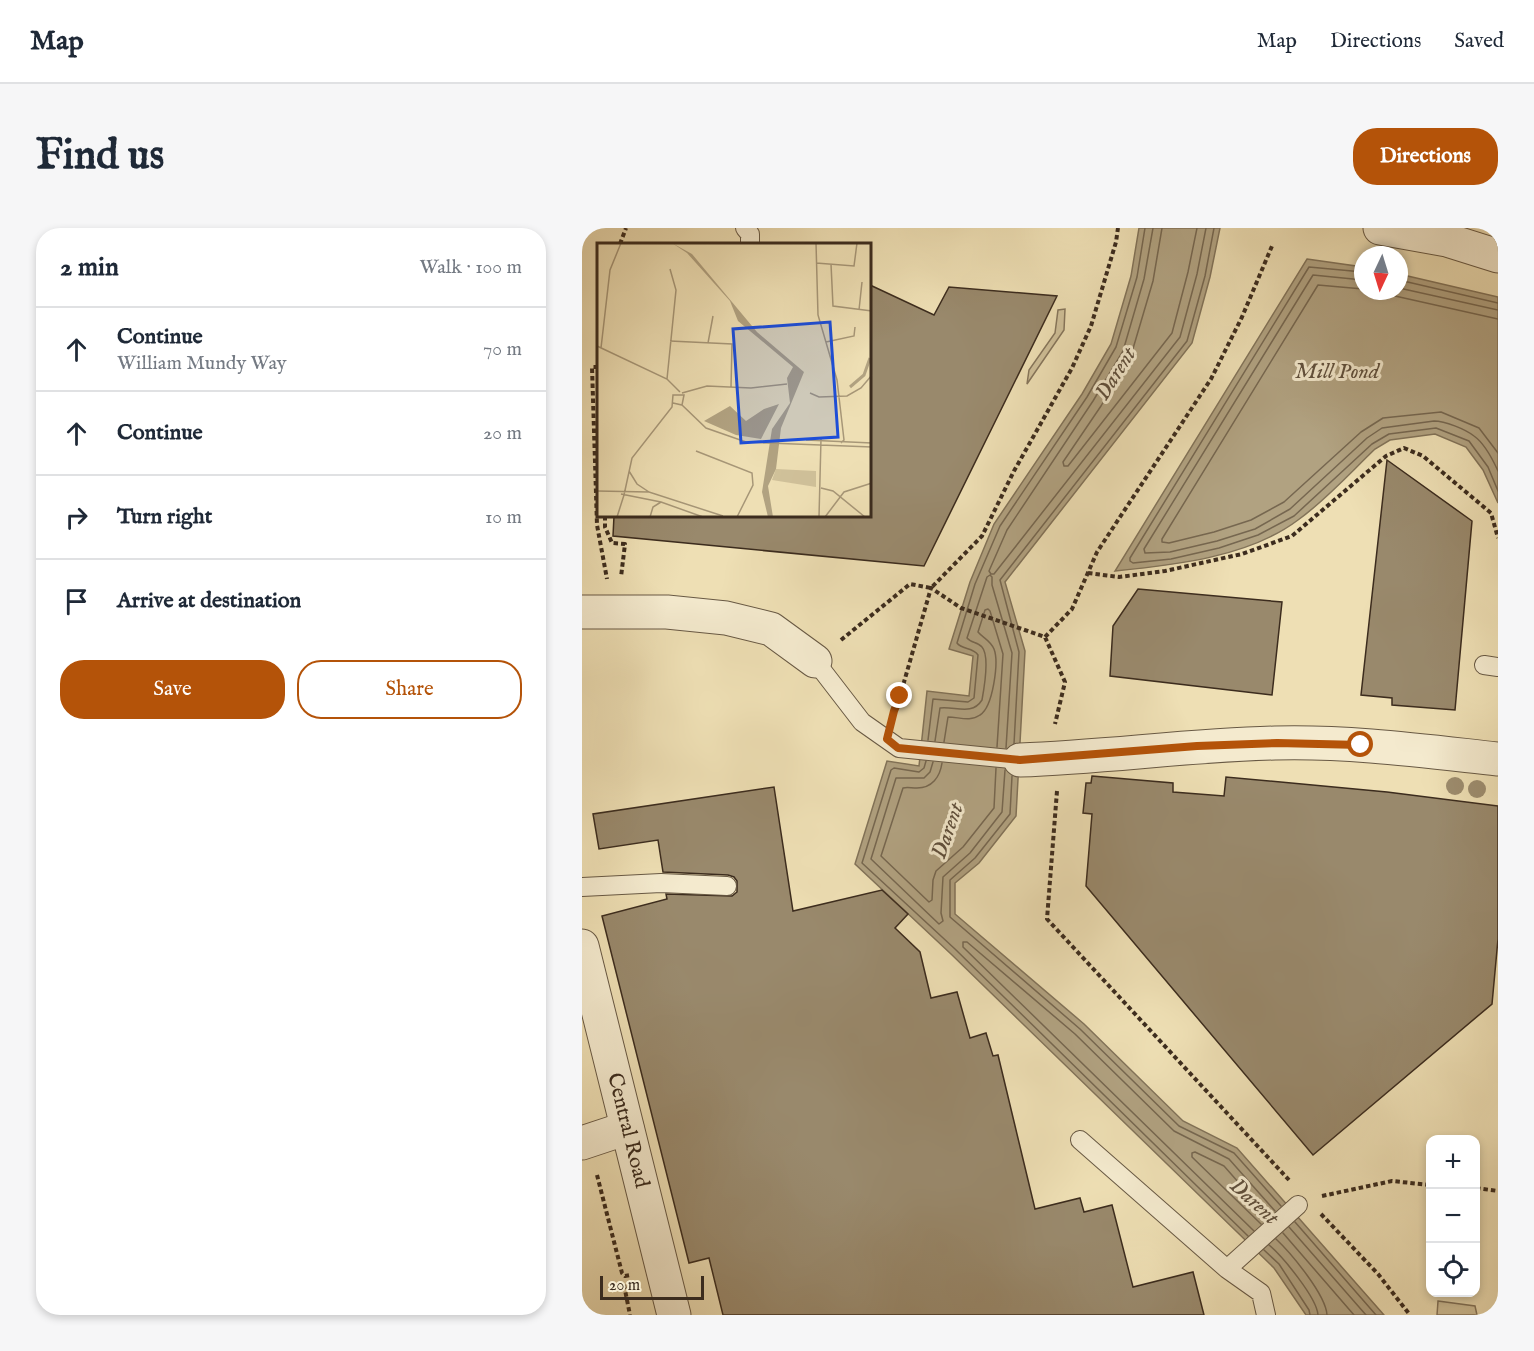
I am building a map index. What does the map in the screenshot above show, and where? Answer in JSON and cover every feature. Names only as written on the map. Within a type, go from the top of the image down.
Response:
[{"type":"street","points":[[1380,228],[1447,240],[1498,256]]},
{"type":"street","points":[[582,612],[667,612],[726,618],[771,629],[815,662]]},
{"type":"street","points":[[1034,759],[1197,746],[1277,743],[1361,745],[1498,759]]},
{"type":"street","name":"Central Road","points":[[582,946],[674,1315]]},
{"type":"street","points":[[582,1143],[627,1128]]},
{"type":"lane","points":[[745,228],[750,234],[750,243]]},
{"type":"lane","points":[[815,662],[862,722],[893,744],[1034,759]]},
{"type":"lane","points":[[582,887],[662,883],[727,886]]},
{"type":"lane","points":[[1080,1140],[1227,1269],[1261,1293],[1266,1315]]},
{"type":"lane","points":[[1227,1269],[1302,1202]]},
{"type":"path","points":[[620,243],[626,228]]},
{"type":"path","points":[[893,744],[894,711],[931,588],[982,536],[1014,471],[1072,368],[1091,326],[1118,228]]},
{"type":"path","points":[[1045,637],[1072,609],[1097,552],[1211,379],[1242,316],[1272,246]]},
{"type":"path","points":[[597,367],[592,367],[597,525],[608,575],[607,586]]},
{"type":"path","points":[[1088,573],[1119,577],[1165,572],[1242,554],[1292,536],[1386,456],[1404,448],[1424,456],[1491,513],[1498,538]]},
{"type":"path","points":[[605,518],[605,527],[612,543],[625,544],[622,574]]},
{"type":"path","points":[[815,662],[910,584],[931,588],[961,608],[1045,637],[1065,682],[1034,759],[1058,787],[1047,919],[1302,1202],[1378,1274],[1410,1315]]},
{"type":"path","points":[[597,1175],[622,1272]]},
{"type":"path","points":[[1302,1202],[1392,1181],[1426,1184]]},
{"type":"path","points":[[1480,1188],[1496,1190]]},
{"type":"path","points":[[624,1285],[630,1315]]},
{"type":"shaded area","points":[[1065,309],[1064,330],[1027,384],[1029,370],[1055,333],[1058,310]]},
{"type":"shaded area","points":[[1438,1301],[1475,1306],[1477,1315],[1437,1315]]},
{"type":"water","name":"Darent","points":[[1139,228],[1220,228],[1210,277],[1192,343],[1005,582],[1025,651],[1016,816],[979,863],[955,883],[955,914],[1084,1024],[1183,1121],[1237,1148],[1384,1315],[1306,1315],[1274,1268],[951,954],[855,864],[887,761],[919,766],[927,691],[969,696],[973,656],[949,649],[970,582],[994,524],[1082,394],[1111,344],[1131,276]]},
{"type":"water","name":"Mill Pond","points":[[1307,259],[1354,266],[1354,300],[1408,300],[1408,276],[1498,297],[1498,503],[1483,470],[1466,447],[1435,434],[1390,440],[1375,449],[1328,495],[1279,533],[1257,543],[1211,557],[1162,566],[1115,571]]},
{"type":"building","points":[[872,286],[934,315],[949,287],[1057,296],[924,566],[613,536],[614,518],[872,518]]},
{"type":"building","points":[[1387,460],[1472,521],[1455,710],[1392,705],[1392,698],[1361,695]]},
{"type":"building","points":[[1138,589],[1282,602],[1272,695],[1110,676],[1113,626]]},
{"type":"building","points":[[1092,776],[1173,783],[1173,792],[1224,796],[1226,777],[1387,792],[1498,806],[1498,939],[1492,1004],[1313,1155],[1086,886],[1092,814],[1083,813],[1086,783],[1091,783]]},
{"type":"building","points":[[774,787],[793,911],[882,890],[908,914],[895,928],[920,952],[931,998],[957,992],[970,1038],[986,1033],[993,1056],[998,1055],[1035,1209],[1080,1198],[1084,1212],[1112,1205],[1133,1287],[1193,1272],[1204,1315],[723,1315],[709,1258],[689,1263],[602,916],[667,899],[666,894],[732,896],[737,892],[737,881],[728,875],[663,872],[658,840],[599,849],[593,814]]},
{"type":"route","points":[[900,696],[887,739],[898,748],[1020,760],[1197,746],[1277,743],[1361,745]]}]
